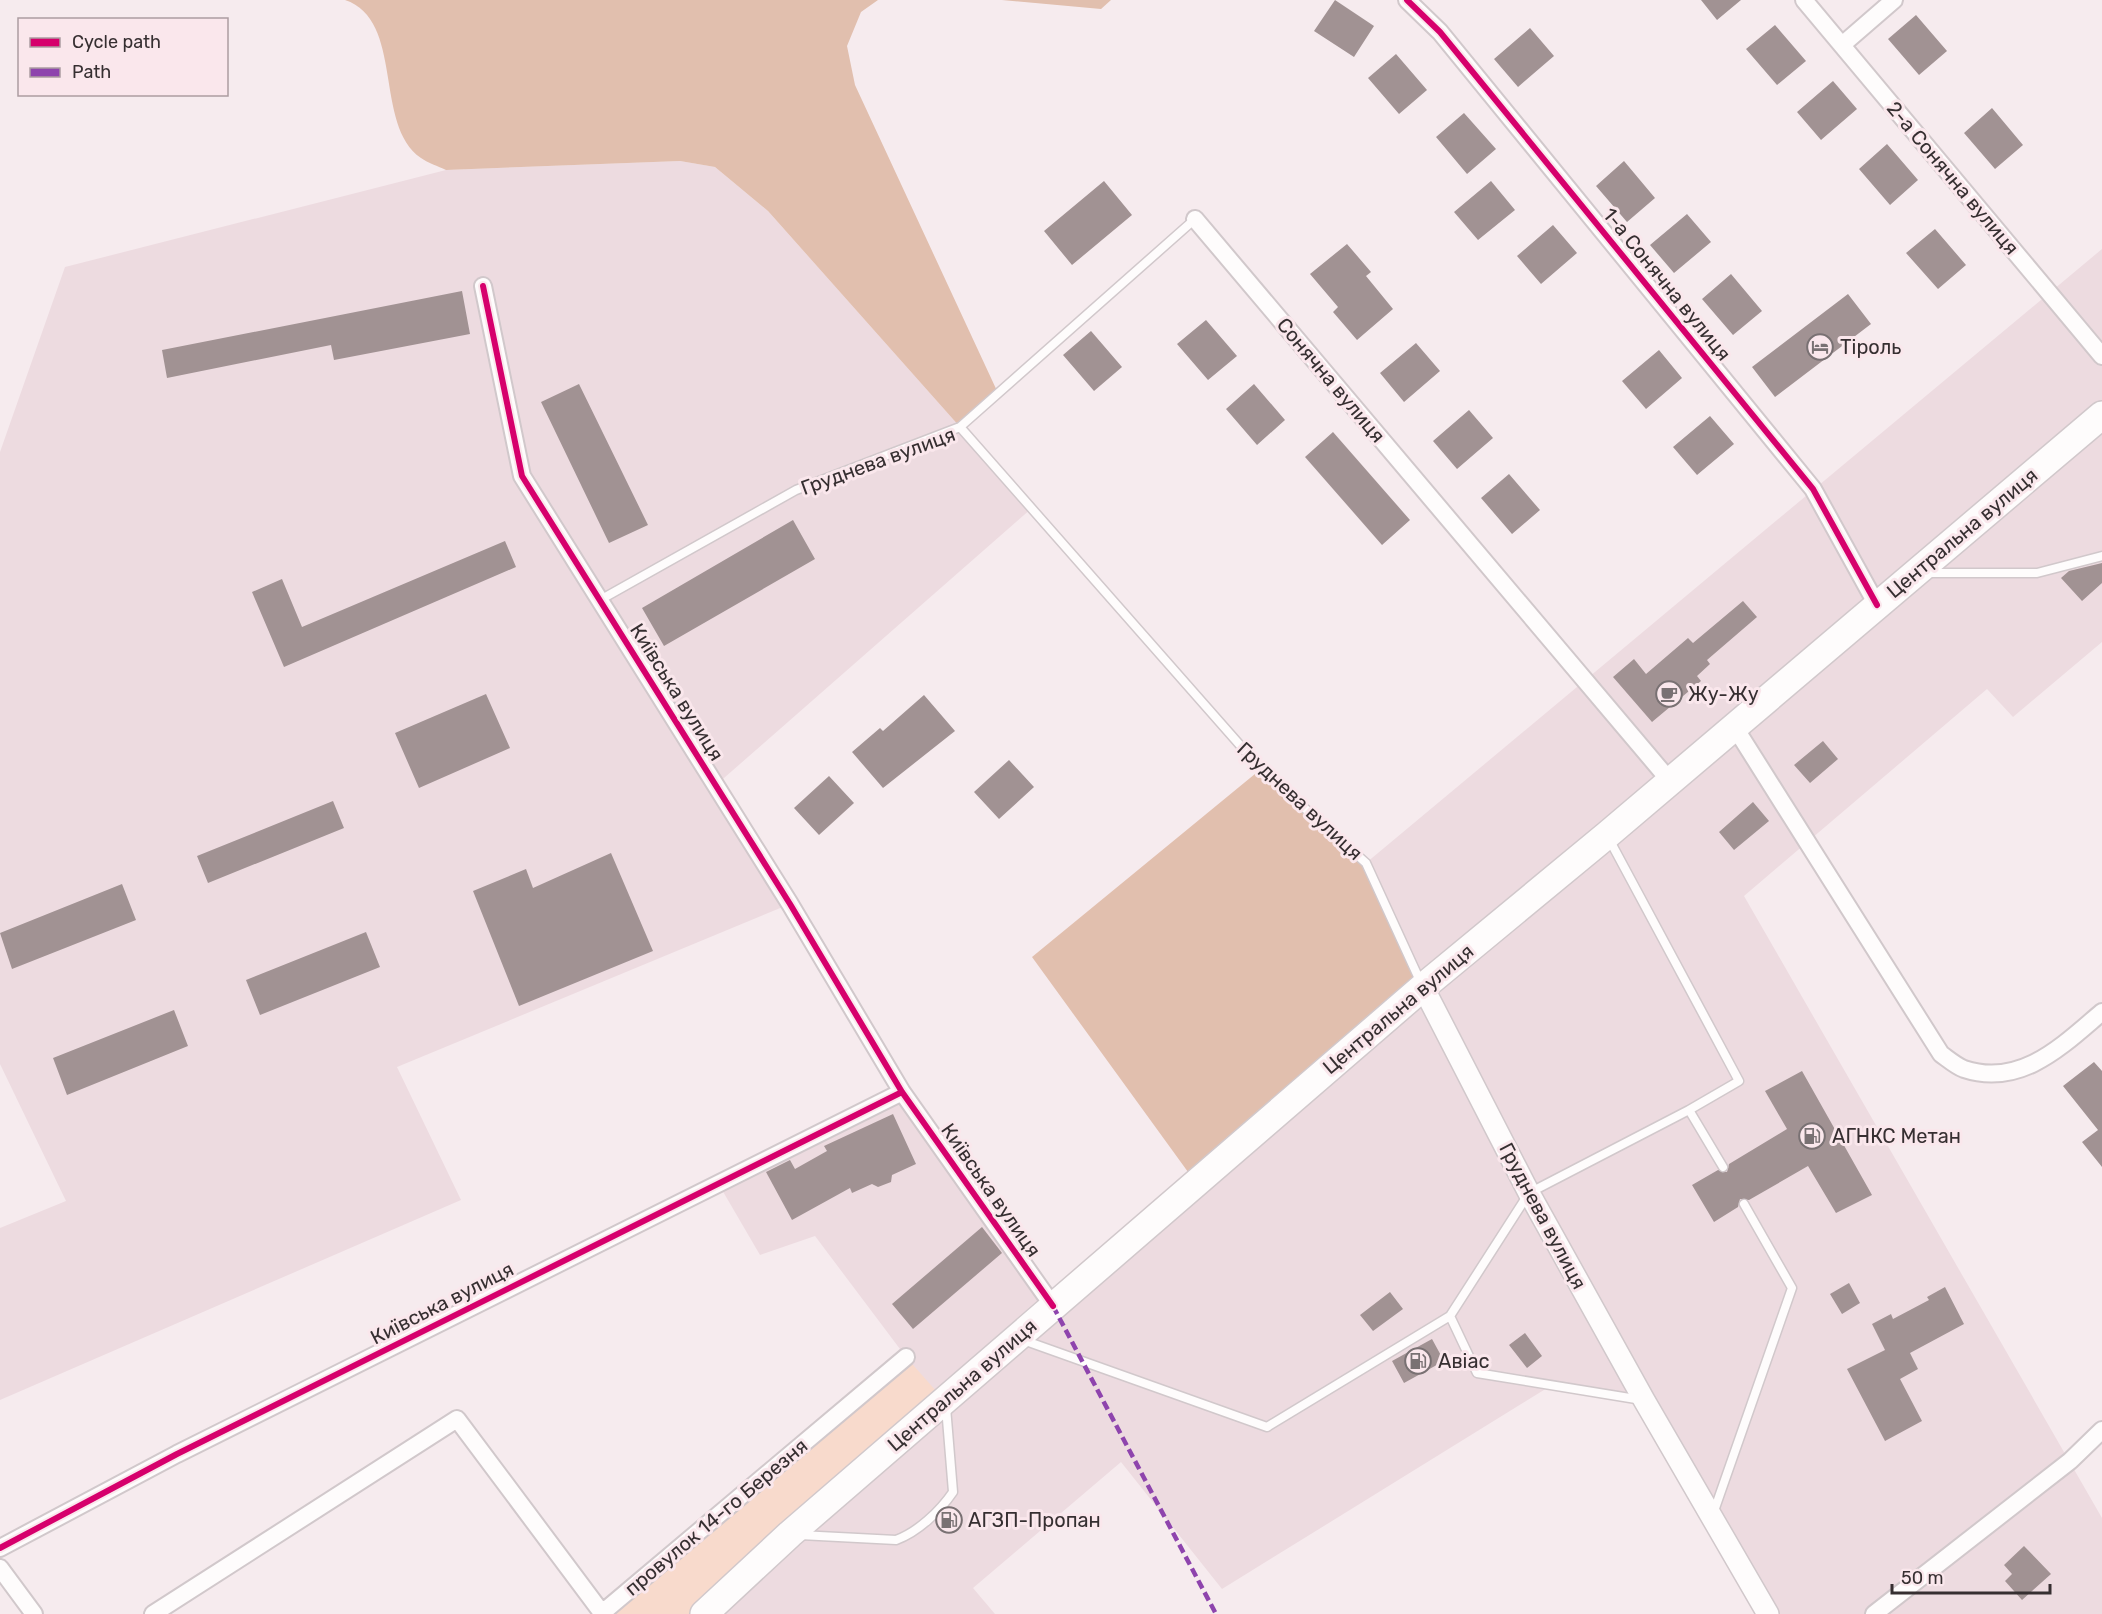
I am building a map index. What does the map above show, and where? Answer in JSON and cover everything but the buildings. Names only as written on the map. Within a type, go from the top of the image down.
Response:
[{"type":"highway","name":"Центральна вулиця","points":[[704,1614],[790,1534],[1423,987],[1607,835],[2102,415]]},
{"type":"street","name":"1-а Сонячна вулиця","points":[[1407,0],[1440,32],[1813,489],[1877,605]]},
{"type":"street","name":"2-а Сонячна вулиця","points":[[1804,0],[2102,356]]},
{"type":"street","points":[[1842,45],[1894,0]]},
{"type":"street","name":"Сонячна вулиця","points":[[1195,219],[1670,781]]},
{"type":"street","name":"Київська вулиця","points":[[483,286],[522,476],[790,904],[902,1092],[1053,1306]]},
{"type":"street","points":[[1734,726],[1941,1054],[1963,1069],[1990,1073],[2020,1069],[2049,1057],[2102,1012]]},
{"type":"street","name":"Груднева вулиця","points":[[1423,987],[1529,1193],[1644,1400],[1768,1614]]},
{"type":"street","name":"Київська вулиця","points":[[0,1548],[177,1454],[902,1092]]},
{"type":"street","name":"провулок 14-го Березня","points":[[153,1614],[457,1419],[602,1613],[906,1357]]},
{"type":"street","points":[[1874,1614],[2070,1461],[2102,1430]]},
{"type":"street","points":[[0,1568],[34,1614]]},
{"type":"lane","name":"Сонячна вулиця","points":[[960,427],[1195,219]]},
{"type":"lane","name":"Груднева вулиця","points":[[600,600],[796,490],[960,427],[1262,769],[1366,863],[1423,987]]},
{"type":"lane","points":[[1915,573],[2037,573],[2102,556]]},
{"type":"lane","points":[[1017,1338],[1267,1427],[1450,1316],[1529,1193],[1689,1110],[1739,1081],[1607,835]]},
{"type":"lane","points":[[1689,1110],[1723,1167]]},
{"type":"lane","points":[[1712,1518],[1792,1288],[1744,1203]]},
{"type":"lane","points":[[1450,1316],[1477,1373],[1644,1400]]},
{"type":"lane","points":[[790,1534],[896,1540],[909,1536],[946,1502],[952,1492],[945,1401]]},
{"type":"shaded area","points":[[345,0],[878,0],[861,12],[847,46],[855,85],[998,393],[960,427],[768,211],[715,167],[680,161],[446,170],[424,160],[406,143],[397,122],[383,50],[375,28],[364,11]]},
{"type":"shaded area","points":[[1002,0],[1111,0],[1101,9]]},
{"type":"shaded area","points":[[680,161],[715,167],[768,211],[1032,508],[716,785],[790,904],[397,1067],[461,1200],[0,1400],[0,1228],[66,1201],[0,1064],[0,452],[65,267],[446,170]]},
{"type":"shaded area","points":[[2102,249],[2102,642],[2013,717],[1987,689],[1744,896],[2102,1518],[2102,1614],[1768,1614],[1644,1400],[1552,1385],[1222,1589],[1121,1462],[973,1588],[995,1614],[708,1614],[906,1357],[815,1236],[760,1255],[718,1183],[902,1092],[1054,1306],[1423,987],[1366,863]]},
{"type":"shaded area","points":[[1261,769],[1366,863],[1423,987],[1196,1183],[1032,957]]},
{"type":"shaded area","points":[[906,1357],[945,1401],[704,1614],[601,1614]]},
{"type":"marked path","points":[[1053,1306],[1216,1614]]},
{"type":"cycle path","points":[[1407,0],[1440,32],[1813,489],[1877,605]]},
{"type":"cycle path","points":[[483,286],[522,476],[790,904],[902,1092],[1053,1306]]},
{"type":"cycle path","points":[[0,1548],[177,1454],[902,1092]]},
{"type":"place","name":"Тіроль","points":[[1820,347]]},
{"type":"place","name":"Жу-Жу","points":[[1669,694]]},
{"type":"place","name":"АГНКС Метан","points":[[1812,1136]]},
{"type":"place","name":"Авіас","points":[[1418,1361]]},
{"type":"place","name":"АГЗП-Пропан","points":[[949,1520]]}]
